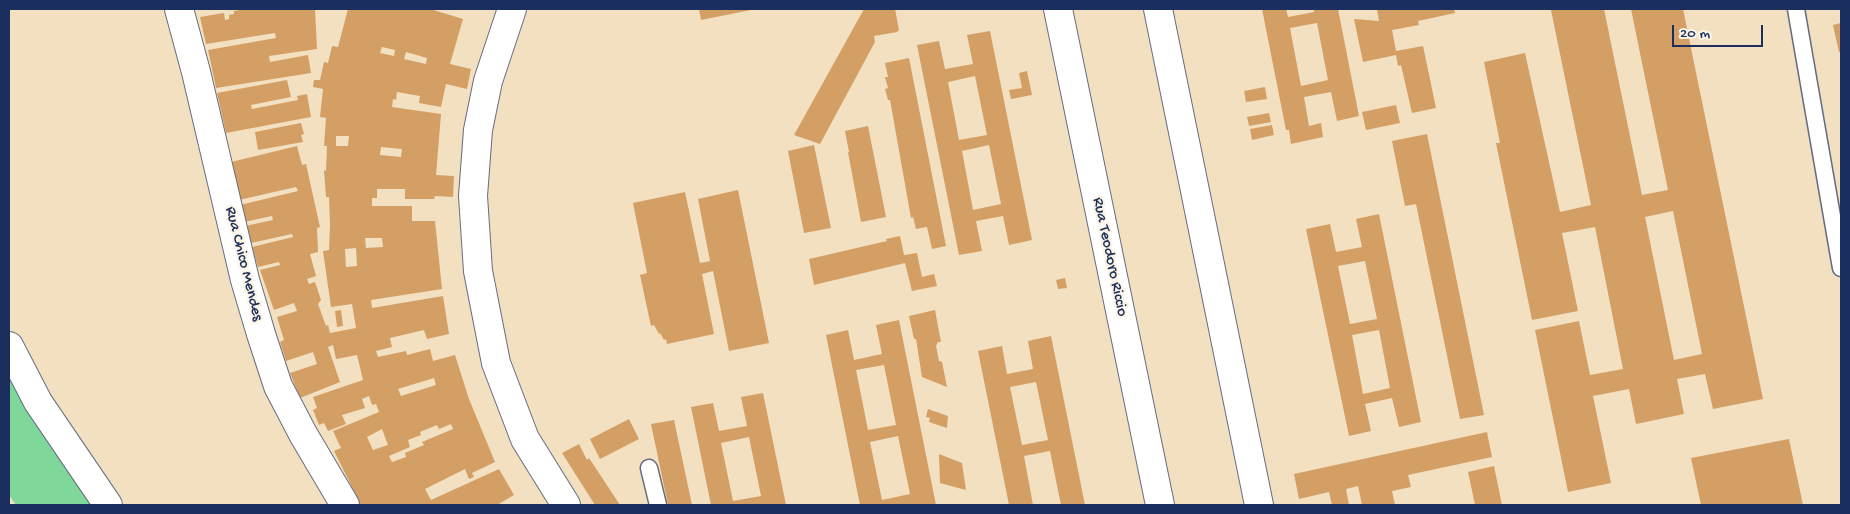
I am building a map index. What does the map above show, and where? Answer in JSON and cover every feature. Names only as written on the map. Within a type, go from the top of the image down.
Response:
[{"type":"street","name":"Rua Chico Mendes","points":[[178,9],[196,72],[246,280],[278,386],[303,434],[345,505]]},
{"type":"street","points":[[512,9],[488,81],[478,130],[473,196],[478,271],[496,363],[525,439],[566,505]]},
{"type":"street","name":"Rua Teodoro Riccio","points":[[1058,9],[1160,505]]},
{"type":"street","points":[[1158,9],[1258,505]]},
{"type":"street","points":[[9,346],[38,402],[108,505]]},
{"type":"lane","points":[[1796,9],[1841,268]]},
{"type":"lane","points":[[649,468],[658,505]]},
{"type":"green space","points":[[9,352],[100,505],[16,505],[9,495]]},
{"type":"building","points":[[246,9],[315,9],[317,49],[269,56],[270,62],[308,55],[311,73],[216,88],[208,50],[276,38],[275,33],[206,44],[200,17],[224,13],[225,20],[229,19],[229,15],[234,14],[234,11]]},
{"type":"building","points":[[348,9],[430,9],[463,19],[450,64],[471,69],[467,89],[446,84],[441,107],[419,103],[420,96],[397,92],[396,100],[393,99],[392,107],[441,114],[436,175],[454,176],[453,197],[435,196],[434,199],[405,199],[405,189],[377,189],[377,198],[372,198],[372,206],[412,206],[412,221],[435,221],[442,289],[371,300],[372,308],[443,296],[449,334],[427,339],[424,330],[390,338],[392,347],[376,351],[378,357],[406,351],[407,355],[430,349],[433,361],[455,355],[469,399],[495,462],[472,473],[474,477],[469,479],[465,469],[425,489],[431,500],[499,469],[514,495],[497,505],[358,505],[355,500],[358,499],[334,451],[341,448],[333,431],[379,412],[376,404],[372,405],[369,396],[362,399],[365,408],[342,415],[346,424],[328,431],[324,423],[319,425],[313,410],[317,408],[313,397],[363,380],[357,355],[336,359],[333,345],[328,347],[340,382],[300,398],[290,373],[317,364],[313,352],[286,361],[280,342],[284,340],[277,317],[297,311],[294,303],[274,310],[260,270],[280,265],[279,262],[258,267],[252,247],[293,237],[292,234],[251,243],[245,226],[273,220],[272,216],[244,222],[240,205],[298,191],[296,187],[239,200],[231,162],[297,146],[302,165],[306,164],[320,227],[317,228],[318,252],[310,254],[316,276],[307,279],[309,284],[315,282],[321,300],[318,304],[330,333],[356,328],[352,304],[331,307],[323,251],[329,250],[330,225],[329,197],[326,197],[324,170],[326,171],[327,146],[324,146],[326,118],[320,117],[323,89],[313,87],[314,80],[320,80],[324,62],[328,63],[332,46],[338,47]],"holes":[[[382,47],[395,50],[394,56],[380,53]],[[406,52],[427,58],[426,64],[404,59]],[[336,136],[349,136],[348,146],[336,146]],[[381,147],[402,149],[401,157],[380,155]],[[365,238],[382,238],[383,247],[366,248]],[[356,248],[357,266],[346,267],[345,249]],[[434,378],[436,385],[401,396],[398,389]],[[451,424],[453,429],[422,442],[424,445],[405,453],[406,457],[392,462],[389,456],[410,447],[408,440],[421,435],[420,432],[437,425],[439,429]],[[382,429],[388,445],[373,450],[367,437]]]},
{"type":"building","points":[[699,9],[751,9],[751,10],[701,20]]},
{"type":"building","points":[[864,9],[895,9],[899,30],[874,36],[875,42],[820,144],[794,135]]},
{"type":"building","points":[[1262,9],[1286,9],[1288,17],[1314,12],[1314,9],[1338,9],[1359,116],[1337,121],[1331,92],[1304,97],[1309,126],[1321,123],[1323,137],[1291,144],[1289,130],[1286,130]],"holes":[[[1317,23],[1328,80],[1301,86],[1290,28]]]},
{"type":"building","points":[[1377,9],[1454,9],[1455,13],[1418,21],[1419,25],[1392,30],[1396,51],[1423,46],[1436,108],[1412,113],[1401,65],[1398,66],[1396,55],[1363,62],[1354,19],[1379,21]]},
{"type":"building","points":[[1604,9],[1642,195],[1668,190],[1631,9],[1683,9],[1763,399],[1713,409],[1705,374],[1677,379],[1684,414],[1636,424],[1629,389],[1593,396],[1611,483],[1568,492],[1535,330],[1579,321],[1590,375],[1623,369],[1595,227],[1562,233],[1578,311],[1532,320],[1496,143],[1500,143],[1484,62],[1525,53],[1560,212],[1591,205],[1551,10]],"holes":[[[1673,211],[1702,354],[1674,360],[1645,217]]]},
{"type":"building","points":[[1841,23],[1841,52],[1839,52],[1833,25]]},
{"type":"building","points":[[990,31],[1032,240],[1009,245],[1003,216],[976,221],[982,251],[959,255],[917,45],[939,41],[945,69],[973,64],[967,35]],"holes":[[[975,76],[987,135],[959,140],[948,82]],[[989,145],[1001,204],[973,210],[962,151]]]},
{"type":"building","points":[[909,58],[946,246],[932,249],[927,227],[916,229],[913,217],[911,218],[890,100],[888,100],[885,89],[888,88],[885,77],[888,77],[885,63]]},
{"type":"building","points":[[1027,71],[1032,95],[1011,99],[1009,90],[1022,88],[1019,73]]},
{"type":"building","points":[[287,80],[291,97],[251,105],[252,109],[298,100],[297,96],[307,94],[311,117],[226,133],[217,93]]},
{"type":"building","points":[[1265,87],[1267,99],[1246,102],[1244,91]]},
{"type":"building","points":[[1396,105],[1400,123],[1366,130],[1362,112]]},
{"type":"building","points":[[1269,113],[1271,122],[1249,126],[1247,117]]},
{"type":"building","points":[[301,123],[304,134],[301,135],[303,142],[258,150],[255,132]]},
{"type":"building","points":[[1272,125],[1274,135],[1252,140],[1250,129]]},
{"type":"building","points":[[868,126],[886,217],[861,222],[845,131]]},
{"type":"building","points":[[1427,134],[1484,415],[1460,419],[1416,204],[1405,206],[1392,141]]},
{"type":"building","points":[[814,145],[831,228],[804,233],[788,151]]},
{"type":"building","points":[[738,190],[769,343],[729,351],[713,271],[702,274],[714,334],[667,344],[666,339],[664,340],[654,325],[651,326],[640,275],[647,273],[633,203],[685,192],[700,263],[710,261],[698,199]]},
{"type":"building","points":[[1379,214],[1421,422],[1399,427],[1392,398],[1365,404],[1371,431],[1349,436],[1306,229],[1330,224],[1336,252],[1362,247],[1356,219]],"holes":[[[1365,261],[1377,319],[1350,324],[1338,266]],[[1379,330],[1390,388],[1363,394],[1352,335]]]},
{"type":"building","points":[[900,236],[904,255],[917,253],[922,277],[934,274],[937,286],[912,291],[905,263],[814,285],[809,259],[887,241],[886,239]]},
{"type":"building","points":[[1065,278],[1067,288],[1058,289],[1056,280]]},
{"type":"building","points":[[341,310],[343,326],[337,327],[335,311]]},
{"type":"building","points":[[935,310],[941,342],[938,342],[936,346],[939,361],[942,362],[947,387],[922,377],[916,339],[914,339],[909,316]]},
{"type":"building","points":[[899,320],[936,505],[860,505],[826,335],[848,330],[854,360],[882,354],[876,325]],"holes":[[[884,365],[896,425],[868,430],[856,370]],[[898,436],[910,494],[882,500],[870,442]]]},
{"type":"building","points":[[1051,336],[1085,505],[1061,505],[1050,451],[1024,456],[1033,505],[1009,505],[978,351],[1002,346],[1007,374],[1033,369],[1028,341]],"holes":[[[1036,382],[1048,440],[1022,445],[1010,387]]]},
{"type":"building","points":[[763,393],[786,505],[711,505],[691,407],[713,403],[719,431],[747,426],[741,397]],"holes":[[[749,437],[761,496],[733,501],[721,443]]]},
{"type":"building","points":[[928,409],[948,416],[947,428],[929,422],[930,418],[926,417]]},
{"type":"building","points":[[629,419],[639,439],[600,459],[590,439]]},
{"type":"building","points":[[674,420],[692,505],[668,505],[651,424]]},
{"type":"building","points":[[1487,432],[1492,457],[1408,475],[1411,487],[1392,491],[1395,505],[1362,505],[1358,486],[1346,489],[1349,505],[1332,505],[1329,492],[1299,499],[1294,474]]},
{"type":"building","points":[[1789,439],[1803,505],[1701,505],[1691,458]]},
{"type":"building","points":[[579,444],[587,460],[589,458],[620,505],[595,505],[562,453]]},
{"type":"building","points":[[939,454],[962,463],[966,490],[940,483]]},
{"type":"building","points":[[1494,466],[1502,505],[1475,505],[1468,472]]}]
